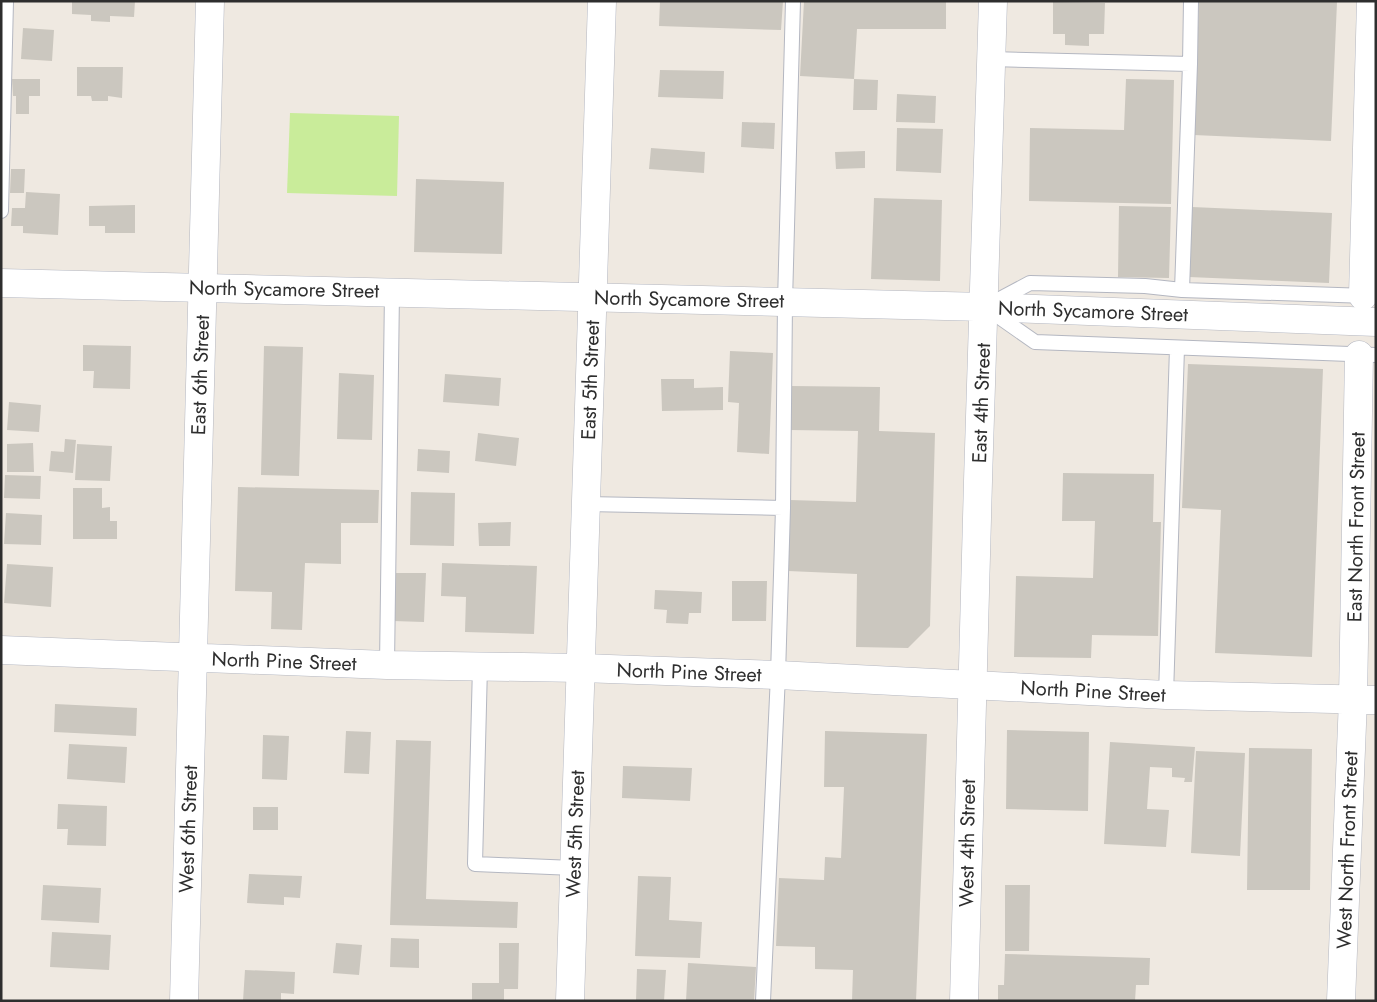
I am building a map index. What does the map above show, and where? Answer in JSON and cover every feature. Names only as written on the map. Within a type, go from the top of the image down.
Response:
[{"type":"street","name":"East 6th Street","points":[[192,658],[210,1]]},
{"type":"street","name":"East 5th Street","points":[[581,668],[602,1]]},
{"type":"street","name":"East 4th Street","points":[[971,685],[993,1]]},
{"type":"street","points":[[1369,296],[1371,1]]},
{"type":"street","name":"North Sycamore Street","points":[[1,283],[984,307],[1376,322]]},
{"type":"street","name":"East North Front Street","points":[[1364,700],[1367,355]]},
{"type":"street","name":"North Pine Street","points":[[1,650],[387,665],[581,668],[778,675],[1166,694],[1364,700]]},
{"type":"street","name":"West 6th Street","points":[[184,1001],[192,658]]},
{"type":"street","name":"West 5th Street","points":[[570,1001],[581,668]]},
{"type":"street","name":"West 4th Street","points":[[964,1001],[971,685]]},
{"type":"street","name":"West North Front Street","points":[[1341,1001],[1364,700]]},
{"type":"lane","points":[[1,211],[6,1]]},
{"type":"lane","points":[[763,1001],[778,675],[793,1]]},
{"type":"lane","points":[[1182,290],[1191,1]]},
{"type":"lane","points":[[991,59],[1190,64]]},
{"type":"lane","points":[[1367,355],[1035,342],[984,307],[1030,283],[1369,296]]},
{"type":"lane","points":[[387,665],[392,292]]},
{"type":"lane","points":[[1166,694],[1177,348]]},
{"type":"lane","points":[[586,504],[783,508]]},
{"type":"lane","points":[[480,666],[476,864],[574,868]]},
{"type":"green space","points":[[290,113],[399,116],[397,196],[287,193]]},
{"type":"building","points":[[72,1],[135,1],[134,17],[110,16],[110,22],[91,21],[91,15],[72,14]]},
{"type":"building","points":[[660,1],[783,1],[781,30],[659,26]]},
{"type":"building","points":[[804,1],[946,1],[946,29],[857,29],[854,79],[800,76]]},
{"type":"building","points":[[1199,1],[1337,2],[1331,141],[1194,135]]},
{"type":"building","points":[[1053,2],[1105,3],[1104,34],[1089,34],[1089,46],[1065,45],[1065,34],[1053,34]]},
{"type":"building","points":[[23,28],[54,30],[52,61],[21,59]]},
{"type":"building","points":[[77,67],[123,67],[122,98],[108,96],[108,101],[92,101],[91,96],[77,96]]},
{"type":"building","points":[[660,70],[724,71],[723,99],[658,97]]},
{"type":"building","points":[[12,79],[40,79],[40,96],[29,96],[29,114],[16,114],[16,96],[13,96]]},
{"type":"building","points":[[854,79],[878,80],[877,110],[853,110]]},
{"type":"building","points":[[1126,79],[1174,80],[1171,204],[1029,201],[1030,128],[1124,130]]},
{"type":"building","points":[[897,94],[936,96],[935,123],[896,122]]},
{"type":"building","points":[[742,122],[775,123],[774,149],[741,147]]},
{"type":"building","points":[[897,128],[943,129],[941,173],[896,171]]},
{"type":"building","points":[[651,148],[705,152],[704,173],[649,169]]},
{"type":"building","points":[[865,151],[865,168],[836,169],[835,152]]},
{"type":"building","points":[[11,169],[25,169],[24,193],[10,193]]},
{"type":"building","points":[[416,179],[504,182],[502,254],[414,252]]},
{"type":"building","points":[[26,192],[60,194],[58,235],[23,233],[23,226],[11,226],[12,208],[25,208]]},
{"type":"building","points":[[874,198],[942,200],[940,281],[871,279]]},
{"type":"building","points":[[135,205],[135,233],[105,233],[105,226],[89,226],[89,206]]},
{"type":"building","points":[[1119,206],[1171,207],[1169,278],[1118,277]]},
{"type":"building","points":[[1192,207],[1332,213],[1329,283],[1189,277]]},
{"type":"building","points":[[83,345],[131,346],[130,389],[93,388],[94,371],[83,371]]},
{"type":"building","points":[[264,346],[303,347],[299,476],[261,475]]},
{"type":"building","points":[[730,351],[773,353],[769,454],[737,452],[739,403],[728,402]]},
{"type":"building","points":[[1188,364],[1323,369],[1312,657],[1215,653],[1221,510],[1182,508]]},
{"type":"building","points":[[339,373],[374,375],[372,440],[337,439]]},
{"type":"building","points":[[445,374],[501,378],[499,406],[443,402]]},
{"type":"building","points":[[661,379],[694,379],[694,388],[723,387],[723,410],[662,411]]},
{"type":"building","points":[[791,386],[880,387],[879,431],[935,433],[930,626],[908,648],[856,647],[857,574],[788,571],[790,500],[856,502],[858,431],[790,430]]},
{"type":"building","points":[[9,402],[41,405],[39,432],[7,430]]},
{"type":"building","points":[[478,433],[519,438],[516,466],[475,461]]},
{"type":"building","points":[[65,439],[76,440],[73,473],[49,471],[51,451],[64,452]]},
{"type":"building","points":[[33,443],[34,472],[7,472],[7,444]]},
{"type":"building","points":[[77,444],[112,446],[110,481],[75,480]]},
{"type":"building","points":[[418,449],[450,451],[449,473],[417,471]]},
{"type":"building","points":[[1063,473],[1154,474],[1153,522],[1161,522],[1158,636],[1092,635],[1091,658],[1014,657],[1016,576],[1093,578],[1095,521],[1062,521]]},
{"type":"building","points":[[5,475],[41,476],[40,499],[4,498]]},
{"type":"building","points":[[238,487],[379,490],[378,523],[341,523],[341,564],[305,563],[302,630],[271,629],[272,592],[235,591]]},
{"type":"building","points":[[73,488],[102,488],[102,508],[110,507],[110,521],[117,521],[117,539],[73,539]]},
{"type":"building","points":[[411,492],[455,493],[454,546],[410,545]]},
{"type":"building","points":[[6,513],[42,515],[41,545],[4,544]]},
{"type":"building","points":[[511,522],[510,546],[479,546],[478,523]]},
{"type":"building","points":[[442,563],[537,566],[534,634],[465,632],[466,597],[441,596]]},
{"type":"building","points":[[7,564],[53,567],[51,607],[4,603]]},
{"type":"building","points":[[395,573],[426,573],[424,622],[393,621]]},
{"type":"building","points":[[732,581],[767,581],[766,621],[732,621]]},
{"type":"building","points":[[655,590],[702,592],[701,613],[689,613],[688,624],[666,623],[667,610],[654,609]]},
{"type":"building","points":[[55,704],[137,708],[136,736],[54,732]]},
{"type":"building","points":[[1007,730],[1089,732],[1088,811],[1006,809]]},
{"type":"building","points":[[346,731],[371,732],[369,774],[344,773]]},
{"type":"building","points":[[825,731],[927,734],[916,1001],[852,1001],[853,970],[815,969],[815,947],[776,946],[779,878],[824,880],[825,857],[841,858],[844,787],[824,787]]},
{"type":"building","points":[[263,735],[289,736],[287,780],[262,779]]},
{"type":"building","points":[[396,740],[431,741],[426,899],[518,902],[517,928],[390,925]]},
{"type":"building","points":[[1110,742],[1195,747],[1192,782],[1184,782],[1185,778],[1172,777],[1172,768],[1150,767],[1147,809],[1169,810],[1166,847],[1104,844]]},
{"type":"building","points":[[69,744],[127,747],[125,783],[67,779]]},
{"type":"building","points":[[1249,748],[1312,749],[1310,890],[1247,890]]},
{"type":"building","points":[[1196,751],[1245,753],[1240,856],[1191,853]]},
{"type":"building","points":[[623,766],[692,768],[690,801],[622,798]]},
{"type":"building","points":[[58,804],[107,806],[106,846],[67,845],[68,829],[57,829]]},
{"type":"building","points":[[253,807],[278,807],[278,830],[253,830]]},
{"type":"building","points":[[249,874],[302,876],[300,898],[284,897],[284,905],[247,903]]},
{"type":"building","points":[[638,876],[671,877],[669,920],[702,922],[700,958],[635,956]]},
{"type":"building","points":[[43,885],[101,888],[99,923],[41,920]]},
{"type":"building","points":[[1005,885],[1030,885],[1029,951],[1005,951]]},
{"type":"building","points":[[52,932],[111,935],[109,970],[50,967]]},
{"type":"building","points":[[391,938],[419,939],[419,968],[390,967]]},
{"type":"building","points":[[336,943],[362,945],[359,975],[333,973]]},
{"type":"building","points":[[499,943],[519,943],[518,989],[504,989],[504,1001],[472,1001],[472,983],[499,983]]},
{"type":"building","points":[[1005,954],[1150,958],[1149,985],[1136,985],[1135,1001],[998,1001],[998,985],[1004,985]]},
{"type":"building","points":[[688,963],[756,967],[754,1001],[686,1001]]},
{"type":"building","points":[[637,969],[666,970],[664,1001],[636,1001]]},
{"type":"building","points":[[245,970],[295,972],[294,994],[281,993],[281,1001],[243,1001]]}]
